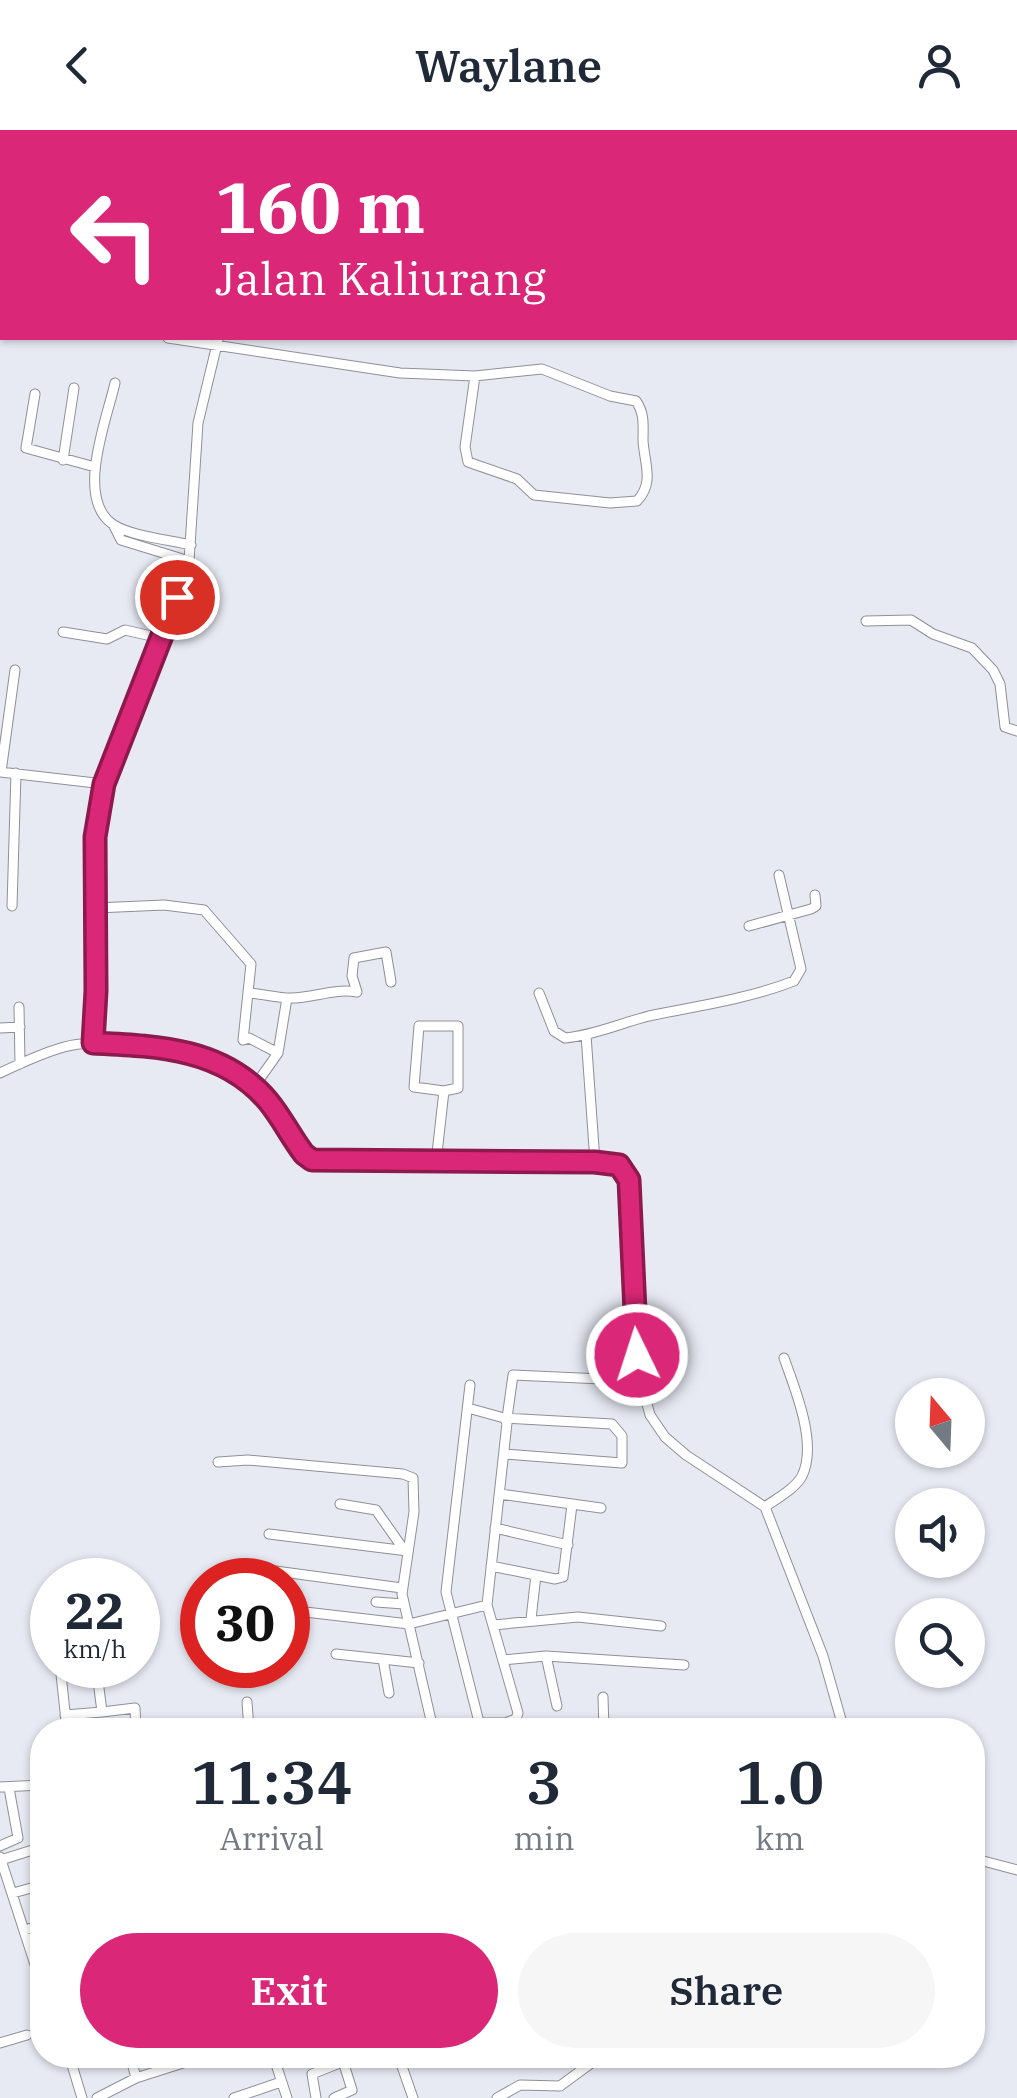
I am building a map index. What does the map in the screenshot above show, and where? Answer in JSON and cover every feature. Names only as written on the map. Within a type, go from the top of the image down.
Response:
[{"type":"street","points":[[93,1043],[95,837],[104,784],[189,561],[198,423],[218,340],[348,367],[475,376],[542,369],[636,402],[644,422],[648,468],[644,494],[637,501],[610,503],[534,496],[518,478],[468,462],[465,448],[475,376]]},
{"type":"street","points":[[115,383],[95,467],[92,488],[97,504],[122,540],[189,561]]},
{"type":"street","points":[[63,460],[74,388]]},
{"type":"street","points":[[35,394],[24,446],[30,451],[95,467]]},
{"type":"street","points":[[114,526],[191,544]]},
{"type":"street","points":[[866,622],[911,620],[933,634],[972,648],[986,660],[1000,684],[1005,727],[1017,731]]},
{"type":"street","points":[[63,632],[107,639],[126,630],[160,638]]},
{"type":"street","points":[[14,670],[0,772],[104,784]]},
{"type":"street","points":[[12,906],[16,773]]},
{"type":"street","points":[[539,993],[558,1035],[566,1038],[796,980],[801,969],[779,875]]},
{"type":"street","points":[[749,926],[814,908],[815,895]]},
{"type":"street","points":[[96,908],[164,905],[204,910],[248,959],[249,993],[242,1040],[249,1038],[278,1053]]},
{"type":"street","points":[[249,993],[288,998],[320,996],[340,989],[357,992],[352,976],[354,958],[374,952],[386,952],[391,982]]},
{"type":"street","points":[[254,1086],[278,1053],[288,998]]},
{"type":"street","points":[[19,1007],[20,1064]]},
{"type":"street","points":[[419,1026],[458,1026],[458,1088],[444,1091],[414,1087],[419,1026]]},
{"type":"street","points":[[0,1028],[20,1027]]},
{"type":"street","points":[[586,1035],[595,1162]]},
{"type":"street","points":[[0,1073],[63,1047],[93,1043],[176,1048],[216,1062],[254,1086],[309,1159],[619,1165],[628,1176],[634,1323],[650,1415],[686,1455],[765,1507],[823,1656],[841,1718]]},
{"type":"street","points":[[436,1162],[444,1091]]},
{"type":"street","points":[[765,1507],[798,1482],[805,1465],[804,1420],[784,1358]]},
{"type":"street","points":[[514,1718],[518,1716],[488,1604],[513,1375],[602,1379]]},
{"type":"street","points":[[470,1384],[446,1574],[450,1612],[478,1718]]},
{"type":"street","points":[[468,1408],[506,1418],[612,1424],[622,1436],[622,1463],[504,1454]]},
{"type":"street","points":[[218,1462],[248,1460],[410,1475],[415,1484],[402,1588],[431,1718]]},
{"type":"street","points":[[500,1494],[601,1508]]},
{"type":"street","points":[[340,1504],[376,1510],[406,1550]]},
{"type":"street","points":[[492,1566],[555,1579],[562,1576],[572,1506]]},
{"type":"street","points":[[496,1528],[568,1545]]},
{"type":"street","points":[[268,1534],[406,1550]]},
{"type":"street","points":[[532,1619],[536,1575]]},
{"type":"street","points":[[310,1576],[402,1588]]},
{"type":"street","points":[[376,1602],[404,1604]]},
{"type":"street","points":[[310,1613],[409,1624],[488,1604]]},
{"type":"street","points":[[493,1625],[578,1617],[661,1626]]},
{"type":"street","points":[[336,1654],[419,1664]]},
{"type":"street","points":[[503,1660],[546,1656],[684,1665]]},
{"type":"street","points":[[546,1656],[557,1706]]},
{"type":"street","points":[[383,1660],[389,1693]]},
{"type":"street","points":[[62,1688],[65,1718]]},
{"type":"street","points":[[99,1688],[102,1712]]},
{"type":"street","points":[[603,1697],[604,1718]]},
{"type":"street","points":[[247,1702],[248,1718]]},
{"type":"street","points":[[65,1715],[134,1708],[135,1718]]},
{"type":"street","points":[[0,1846],[18,1838],[5,1788],[30,1786]]},
{"type":"street","points":[[30,1850],[0,1858],[30,1942]]},
{"type":"street","points":[[985,1861],[1017,1870]]},
{"type":"street","points":[[14,1893],[30,1888]]},
{"type":"street","points":[[25,1930],[30,1929]]},
{"type":"street","points":[[0,2043],[26,2035]]},
{"type":"street","points":[[72,2068],[82,2098]]},
{"type":"street","points":[[133,2068],[136,2078]]},
{"type":"street","points":[[97,2098],[120,2092],[136,2078],[167,2068]]},
{"type":"street","points":[[277,2068],[288,2098]]},
{"type":"street","points":[[316,2098],[310,2075],[322,2068]]},
{"type":"street","points":[[334,2098],[352,2090],[340,2068]]},
{"type":"street","points":[[403,2068],[413,2098]]},
{"type":"street","points":[[497,2098],[520,2085],[560,2086],[584,2068]]},
{"type":"street","points":[[234,2098],[282,2082]]},
{"type":"route","points":[[177,597],[104,784],[94,860],[93,1043],[176,1048],[216,1062],[266,1098],[306,1157],[312,1160],[619,1165],[629,1180],[637,1355]]}]
